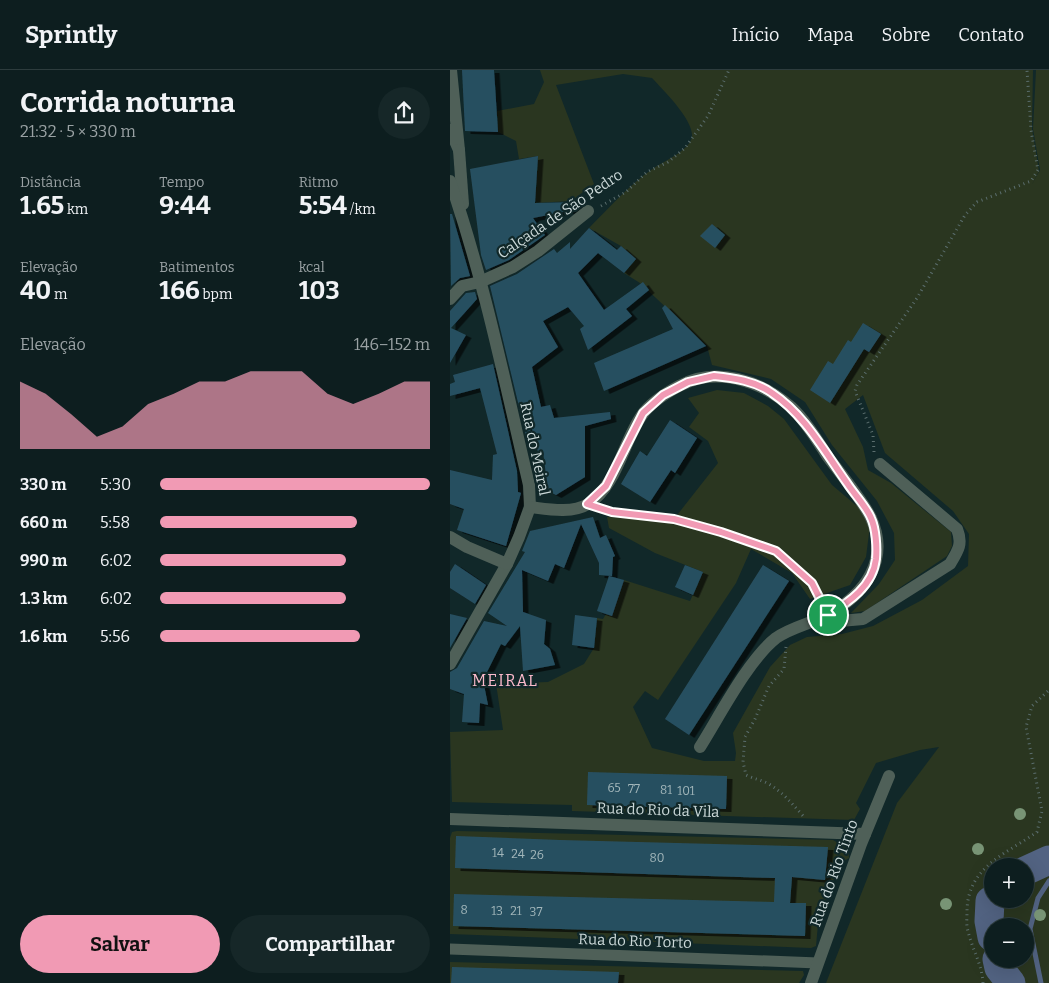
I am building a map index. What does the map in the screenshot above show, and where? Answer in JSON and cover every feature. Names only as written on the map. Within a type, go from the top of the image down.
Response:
[{"type":"street","name":"Rua do Meiral","points":[[451,70],[456,104],[466,226]]},
{"type":"street","points":[[450,130],[459,150]]},
{"type":"street","name":"Rua do Meiral","points":[[450,180],[466,226],[480,282],[529,485],[530,508],[507,564],[450,664]]},
{"type":"street","name":"Calçada de São Pedro","points":[[450,299],[462,286],[480,282],[513,267],[551,242],[569,224],[588,210]]},
{"type":"street","points":[[530,508],[560,510],[587,504],[606,486],[643,413],[663,395],[688,382],[714,376],[740,379],[770,392],[792,408],[807,425],[871,518],[876,539],[876,561],[869,579],[859,593],[828,615],[776,638],[753,663],[700,748]]},
{"type":"street","points":[[828,615],[840,620],[863,619],[950,564],[959,550],[961,539],[957,529],[880,464]]},
{"type":"street","points":[[450,537],[467,547],[507,564]]},
{"type":"street","name":"Rua do Rio Tinto","points":[[812,983],[865,834],[889,776]]},
{"type":"street","name":"Rua do Rio da Vila","points":[[450,819],[865,834]]},
{"type":"street","name":"Rua do Rio Torto","points":[[450,949],[818,963]]},
{"type":"path","name":"Calçada de São Pedro","points":[[588,210],[602,206],[626,192],[647,172],[668,162],[685,148],[708,116],[729,70]]},
{"type":"path","points":[[880,464],[874,450],[873,435],[858,400],[857,385],[917,298],[966,215],[977,202],[1031,181],[1038,170],[1031,130],[1028,70]]},
{"type":"path","points":[[587,504],[612,512],[674,519],[721,532],[776,551],[812,583],[828,615]]},
{"type":"path","points":[[786,633],[784,669],[769,686],[745,737],[743,762],[746,775],[766,782],[786,796],[805,818],[811,832]]},
{"type":"path","points":[[983,983],[977,954],[967,930],[967,896],[978,876],[998,857],[1036,832],[1042,811],[1026,727],[1032,706],[1049,690]]},
{"type":"green space","points":[[540,70],[1033,70],[1032,129],[1039,171],[1031,186],[1040,170],[1033,129],[1036,70],[1049,70],[1049,983],[826,983],[897,803],[939,747],[920,750],[876,763],[856,803],[860,809],[854,820],[572,811],[572,805],[452,802],[450,732],[503,730],[495,677],[520,683],[548,682],[584,664],[594,648],[597,618],[603,619],[606,614],[612,616],[624,580],[690,601],[703,572],[655,553],[609,528],[607,517],[674,519],[718,463],[708,441],[689,427],[699,413],[688,398],[717,390],[744,393],[768,406],[784,419],[832,485],[871,518],[866,557],[850,585],[810,599],[792,573],[751,549],[736,583],[658,700],[645,691],[633,707],[652,748],[704,761],[735,761],[736,753],[733,733],[770,667],[790,645],[807,637],[842,634],[873,626],[922,600],[968,566],[969,534],[953,511],[885,453],[863,395],[845,409],[863,447],[868,470],[891,483],[951,532],[952,546],[947,556],[865,611],[851,613],[879,584],[895,560],[894,533],[877,501],[832,445],[805,402],[771,379],[712,365],[707,346],[640,283],[624,273],[635,259],[621,246],[589,228],[637,181],[686,147],[692,137],[688,122],[677,106],[652,78],[623,74],[556,85],[594,184],[571,201],[535,203],[538,156],[519,159],[516,141],[498,132],[497,111],[534,104],[544,82]]},
{"type":"green space","points":[[452,832],[833,840],[848,849],[849,858],[839,864],[818,924],[816,946],[811,948],[450,934],[450,838]]},
{"type":"green space","points":[[450,962],[803,971],[804,975],[799,983],[450,983]]},
{"type":"building","points":[[462,70],[494,70],[498,132],[465,131]]},
{"type":"building","points":[[538,156],[535,203],[577,202],[578,209],[533,218],[545,235],[509,260],[486,270],[481,255],[470,169]]},
{"type":"building","points":[[450,214],[452,214],[470,276],[460,278],[451,286]]},
{"type":"building","points":[[712,224],[725,235],[715,248],[700,236]]},
{"type":"building","points":[[589,228],[617,250],[621,246],[636,259],[624,273],[598,253],[578,273],[604,310],[643,282],[649,290],[626,309],[632,316],[588,350],[580,329],[584,326],[568,307],[543,321],[558,347],[532,367],[541,407],[550,405],[554,418],[610,412],[611,419],[585,426],[585,477],[556,495],[548,491],[543,451],[538,452],[531,426],[528,444],[490,286],[517,274],[554,249],[557,253],[570,242],[570,249]]},
{"type":"building","points":[[475,292],[477,299],[451,328],[466,335],[450,363],[450,311],[466,293]]},
{"type":"building","points":[[665,305],[706,346],[604,391],[594,363],[673,329],[662,308]]},
{"type":"building","points":[[863,323],[881,334],[869,352],[864,349],[830,403],[810,390],[828,361],[833,364],[848,340],[851,342]]},
{"type":"building","points":[[493,364],[517,471],[518,492],[521,493],[506,546],[457,530],[464,509],[450,504],[450,470],[492,480],[493,455],[497,454],[480,388],[450,396],[450,384],[455,382],[453,375]]},
{"type":"building","points":[[670,420],[697,438],[675,473],[671,470],[650,502],[621,484],[640,451],[647,456]]},
{"type":"building","points":[[593,517],[600,538],[606,535],[615,556],[613,557],[612,576],[599,575],[599,563],[581,524],[564,568],[555,564],[548,581],[522,570],[523,612],[546,620],[544,644],[550,649],[555,665],[523,671],[520,626],[505,646],[501,644],[483,680],[488,705],[480,703],[479,723],[462,722],[464,694],[450,689],[450,672],[457,668],[484,621],[507,626],[488,613],[525,552],[522,551],[530,531]]},
{"type":"building","points":[[455,564],[486,585],[475,604],[450,588],[450,572]]},
{"type":"building","points":[[685,565],[703,572],[693,595],[675,587]]},
{"type":"building","points":[[763,565],[789,581],[689,735],[665,719]]},
{"type":"building","points":[[609,576],[624,580],[612,616],[597,611]]},
{"type":"building","points":[[450,614],[467,618],[450,648]]},
{"type":"building","points":[[575,615],[597,618],[594,648],[572,645]]},
{"type":"building","points":[[588,772],[727,776],[726,809],[587,805]]},
{"type":"building","points":[[456,836],[828,847],[825,880],[792,877],[790,903],[806,903],[805,936],[453,926],[454,894],[774,902],[775,878],[455,868]]},
{"type":"building","points":[[452,967],[619,972],[618,983],[451,983]]},
{"type":"waterway","points":[[1034,867],[1049,860]]},
{"type":"waterway","points":[[1041,983],[1030,929],[1038,898],[1049,881]]},
{"type":"waterway","points":[[989,918],[990,908]]},
{"type":"waterway","points":[[999,968],[1011,983]]},
{"type":"district","name":"MEIRAL","points":[[505,680]]},
{"type":"route","points":[[714,376],[740,379],[770,392],[792,408],[807,425],[871,518],[876,539],[876,561],[869,579],[859,593],[828,615],[812,583],[776,551],[721,532],[674,519],[612,512],[587,504],[606,486],[631,433],[643,413],[663,395],[688,382],[714,376]]}]
